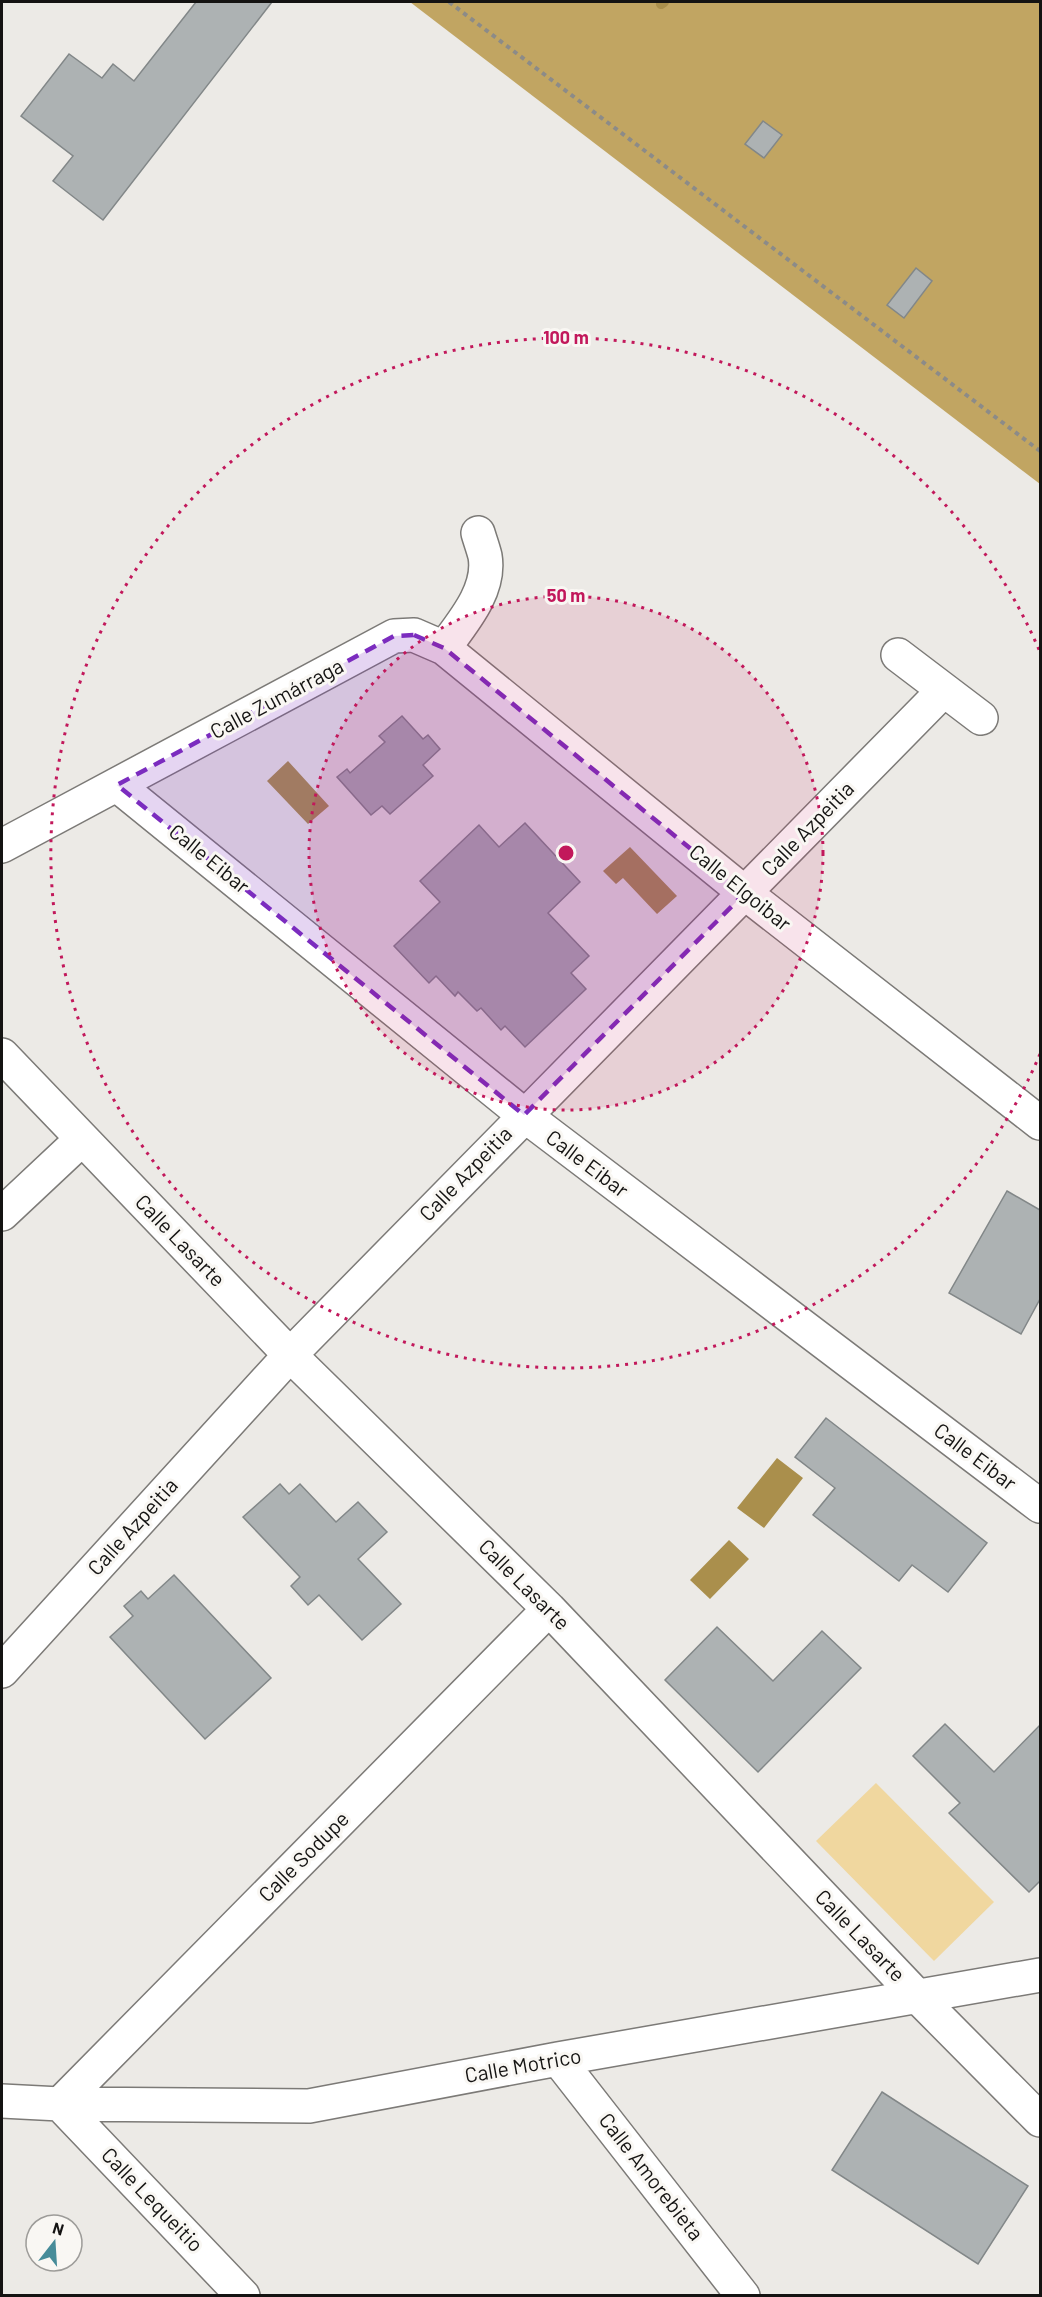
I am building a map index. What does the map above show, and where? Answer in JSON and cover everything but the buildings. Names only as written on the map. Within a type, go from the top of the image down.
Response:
[{"type":"street","points":[[444,648],[466,618],[484,582],[485,557],[478,533]]},
{"type":"street","name":"Calle Zumárraga","points":[[2,846],[394,636],[414,635],[444,648]]},
{"type":"street","name":"Calle Elgoibar","points":[[444,648],[745,893],[1041,1123]]},
{"type":"street","points":[[898,655],[981,718]]},
{"type":"street","name":"Calle Azpeitia","points":[[2,1671],[290,1355],[944,690]]},
{"type":"street","name":"Calle Eibar","points":[[117,785],[524,1115],[1041,1506]]},
{"type":"street","name":"Calle Lasarte","points":[[2,1055],[290,1355],[549,1609],[918,1997],[1041,2120]]},
{"type":"street","points":[[2,1214],[82,1139]]},
{"type":"street","name":"Calle Sodupe","points":[[60,2104],[549,1609]]},
{"type":"street","name":"Calle Motrico","points":[[2,2101],[60,2104],[309,2106],[558,2059],[1041,1975]]},
{"type":"street","name":"Calle Amorebieta","points":[[558,2059],[742,2295]]},
{"type":"street","name":"Calle Lequeitio","points":[[60,2104],[243,2295]]},
{"type":"path","points":[[448,2],[1041,451]]},
{"type":"highlighted area","points":[[414,635],[444,648],[745,893],[524,1115],[117,785],[394,636]]},
{"type":"shaded area","points":[[410,2],[1040,2],[1040,484]]},
{"type":"shaded area","points":[[288,761],[329,806],[308,824],[267,781]]},
{"type":"shaded area","points":[[630,847],[677,896],[657,914],[623,878],[616,884],[603,871]]},
{"type":"shaded area","points":[[777,1458],[803,1478],[764,1528],[737,1508]]},
{"type":"shaded area","points":[[729,1540],[749,1559],[710,1599],[690,1580]]},
{"type":"shaded area","points":[[876,1783],[994,1902],[934,1961],[816,1841]]}]
